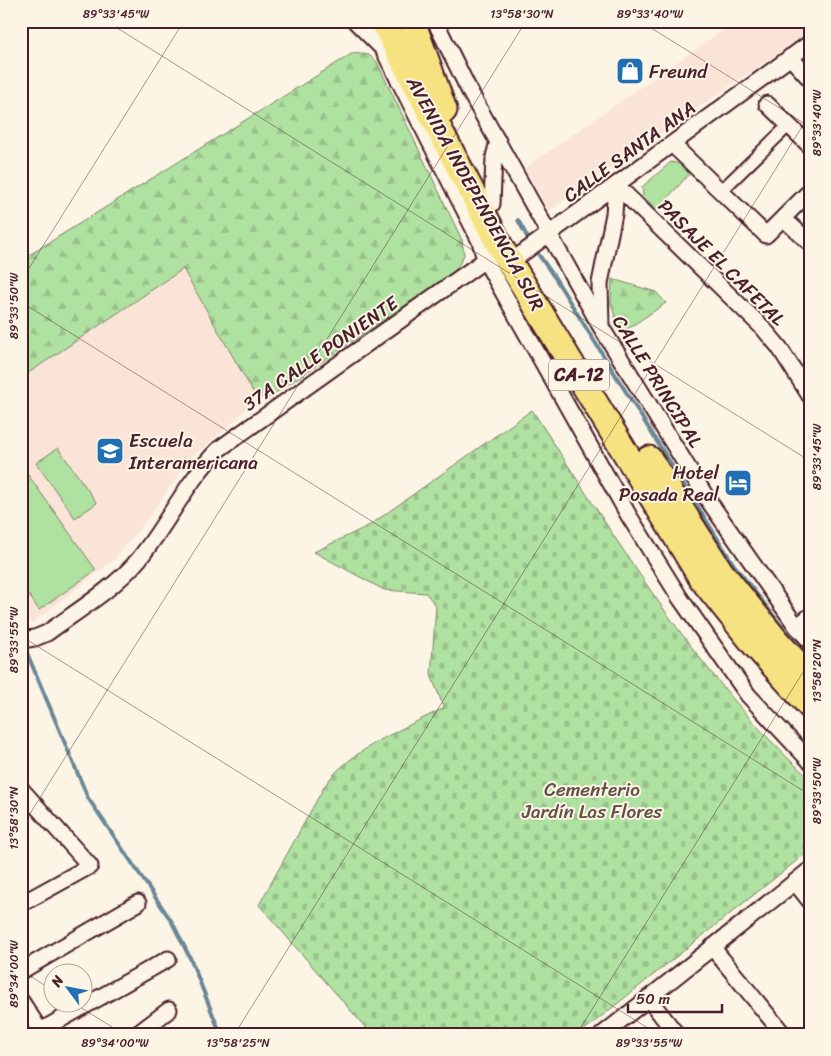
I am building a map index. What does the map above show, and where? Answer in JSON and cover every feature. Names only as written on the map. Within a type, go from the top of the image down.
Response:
[{"type":"highway","name":"AVENIDA INDEPENDENCIA SUR","points":[[383,21],[502,254],[702,579],[755,645],[810,706]]},
{"type":"highway","name":"AVENIDA INDEPENDENCIA SUR","points":[[412,21],[445,113],[466,158],[492,204],[502,254],[720,571],[778,643],[810,678]]},
{"type":"street","name":"CALLE PRINCIPAL","points":[[435,21],[470,92],[548,236],[601,327],[708,500],[797,627],[810,641]]},
{"type":"street","points":[[356,22],[383,49],[480,241],[502,254],[629,516],[680,598],[748,695],[810,761]]},
{"type":"street","name":"CALLE SANTA ANA","points":[[502,254],[548,236],[810,43]]},
{"type":"street","points":[[790,58],[810,79]]},
{"type":"street","points":[[767,104],[789,126],[807,139]]},
{"type":"street","points":[[721,191],[789,126]]},
{"type":"street","points":[[492,204],[494,157],[498,141]]},
{"type":"street","points":[[672,144],[766,235],[810,190]]},
{"type":"street","points":[[601,327],[600,282],[614,214],[616,185]]},
{"type":"street","name":"PASAJE EL CAFETAL","points":[[616,185],[763,328],[778,347],[810,396]]},
{"type":"street","points":[[783,218],[810,243]]},
{"type":"street","name":"37A CALLE PONIENTE","points":[[21,640],[35,638],[47,633],[112,584],[137,561],[193,477],[219,449],[502,254]]},
{"type":"street","points":[[797,627],[810,616]]},
{"type":"street","points":[[21,789],[90,866],[21,904]]},
{"type":"street","points":[[602,1035],[810,870]]},
{"type":"street","points":[[795,882],[810,901]]},
{"type":"street","points":[[21,971],[138,903]]},
{"type":"street","points":[[712,947],[784,1035]]},
{"type":"street","points":[[21,1001],[39,1033],[168,959]]},
{"type":"street","points":[[648,998],[677,1035]]},
{"type":"street","points":[[144,1033],[169,1010]]},
{"type":"shaded area","points":[[736,21],[810,21],[810,31],[549,211],[525,168]]},
{"type":"shaded area","name":"Escuela Interamericana","points":[[184,268],[256,397],[239,417],[192,457],[148,518],[115,559],[32,623],[21,608],[21,378]]},
{"type":"green space","points":[[353,53],[369,55],[377,62],[462,240],[464,255],[455,272],[268,398],[256,397],[183,269],[21,378],[21,260]]},
{"type":"green space","points":[[671,162],[680,164],[691,172],[657,210],[643,196],[642,187]]},
{"type":"green space","points":[[612,279],[656,292],[666,303],[620,334],[611,303]]},
{"type":"green space","name":"Cementerio Jardín Las Flores","points":[[532,410],[627,555],[694,651],[769,739],[810,779],[810,850],[578,1035],[372,1035],[259,905],[324,787],[334,774],[347,762],[378,741],[444,708],[431,675],[436,606],[426,593],[384,590],[314,552],[370,525]]},
{"type":"green space","points":[[58,448],[97,503],[75,518],[36,463]]},
{"type":"green space","points":[[21,465],[96,570],[39,610],[21,584]]},
{"type":"waterway","points":[[518,220],[530,242]]},
{"type":"waterway","points":[[534,248],[555,278],[734,565],[786,632],[810,658]]},
{"type":"waterway","points":[[27,653],[88,798],[172,922],[191,960],[221,1035]]},
{"type":"place","name":"Freund","points":[[630,71]]},
{"type":"place","name":"Escuela Interamericana","points":[[110,451]]},
{"type":"place","name":"Hotel Posada Real","points":[[738,483]]}]
